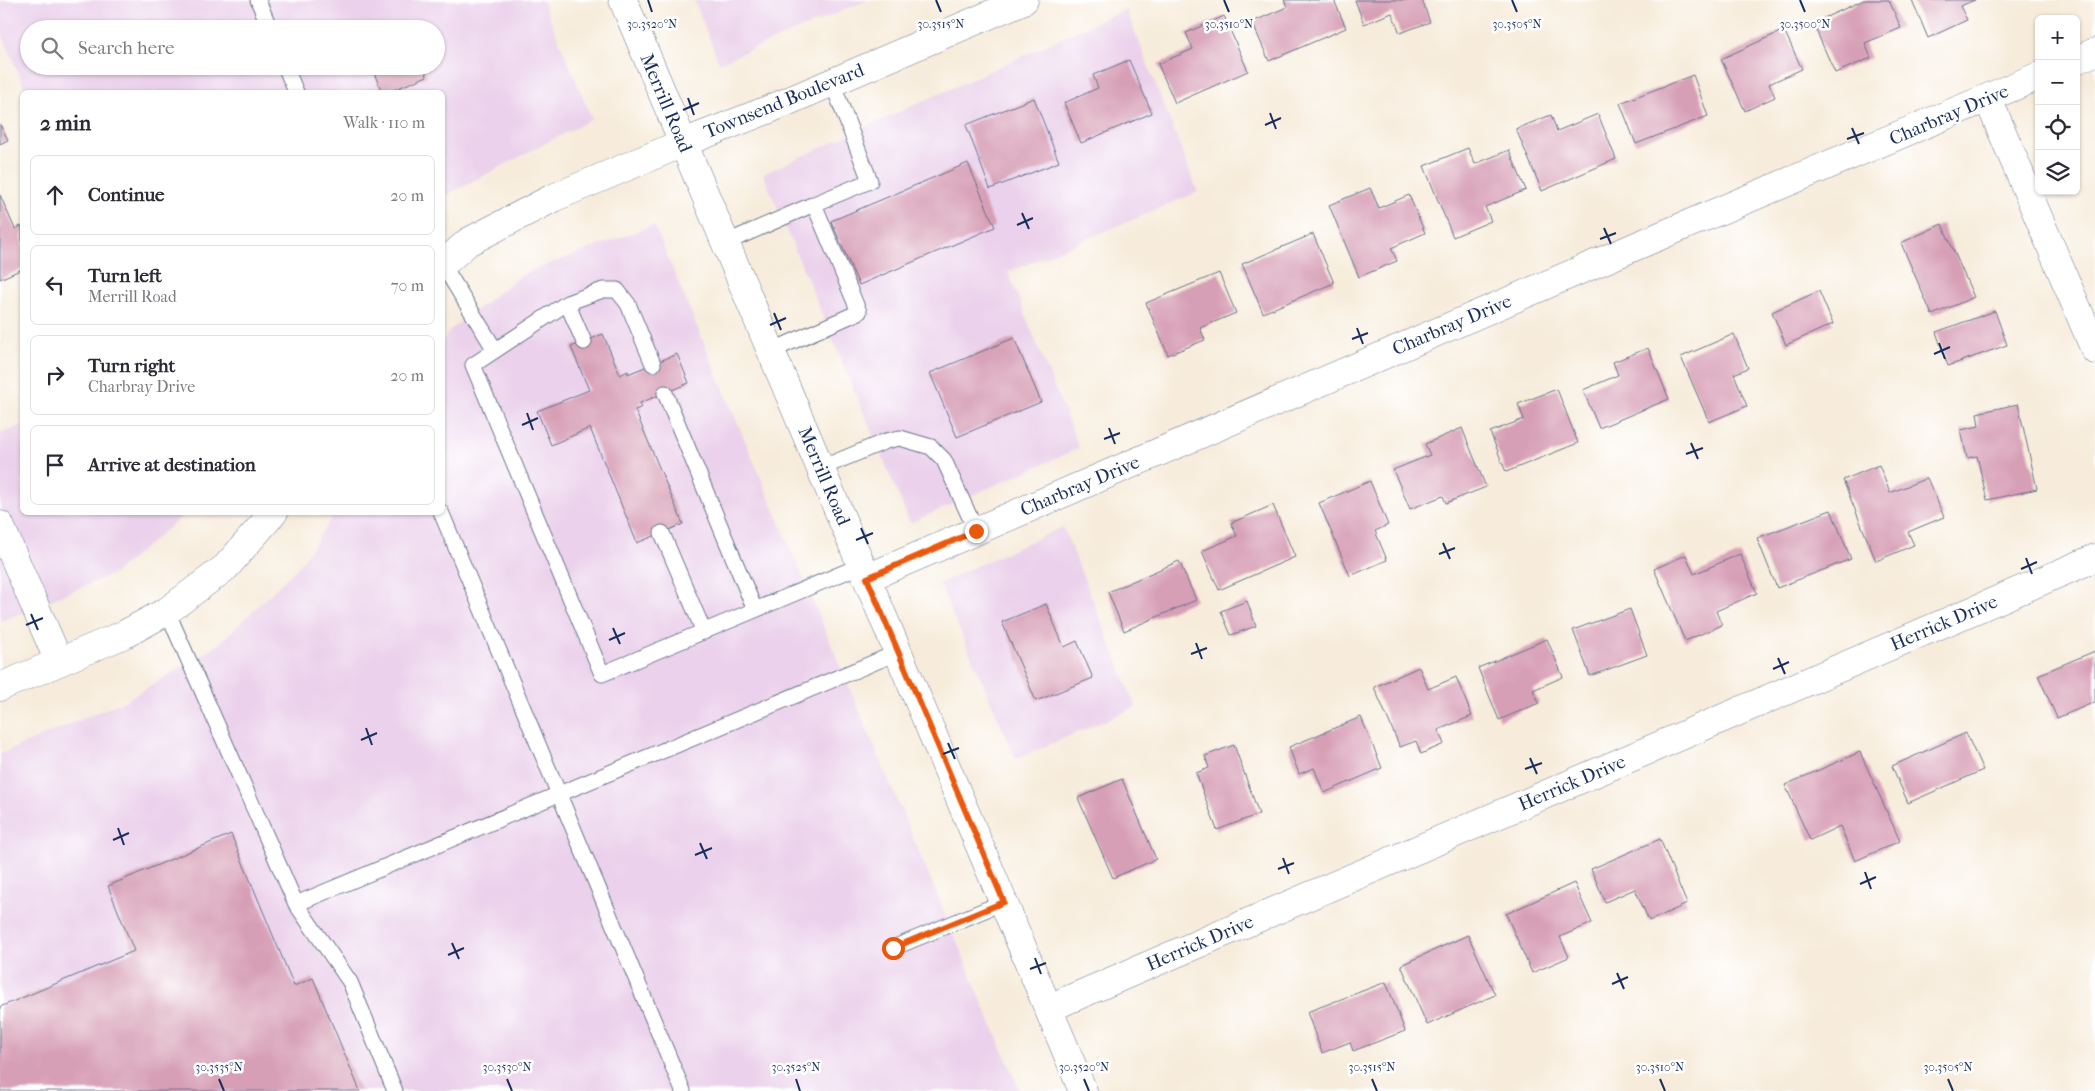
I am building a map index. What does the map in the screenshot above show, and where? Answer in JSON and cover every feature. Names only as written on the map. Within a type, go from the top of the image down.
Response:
[{"type":"street","name":"Merrill Road","points":[[623,0],[1083,1091]]},
{"type":"street","name":"Townsend Boulevard","points":[[445,263],[468,242],[553,198],[1024,0]]},
{"type":"street","points":[[2080,58],[2095,52]]},
{"type":"street","name":"Charbray Drive","points":[[865,571],[976,531],[1632,248],[2035,78]]},
{"type":"street","points":[[1988,99],[2095,350]]},
{"type":"street","points":[[0,687],[125,634],[167,611],[226,567],[271,515]]},
{"type":"street","points":[[0,525],[59,662]]},
{"type":"street","name":"Herrick Drive","points":[[1049,1008],[2095,558]]},
{"type":"lane","points":[[258,0],[266,20]]},
{"type":"lane","points":[[289,75],[295,90]]},
{"type":"lane","points":[[725,243],[870,182],[832,82]]},
{"type":"lane","points":[[771,352],[859,312],[814,204]]},
{"type":"lane","points":[[445,268],[495,350]]},
{"type":"lane","points":[[653,364],[628,304],[617,290],[603,290],[568,303],[473,365],[602,674],[755,610],[865,571]]},
{"type":"lane","points":[[568,303],[584,342]]},
{"type":"lane","points":[[665,394],[755,610]]},
{"type":"lane","points":[[821,468],[886,441],[900,438],[931,447],[944,460],[976,531]]},
{"type":"lane","points":[[441,515],[683,1091]]},
{"type":"lane","points":[[662,533],[704,632]]},
{"type":"lane","points":[[167,611],[296,904],[350,982],[395,1091]]},
{"type":"lane","points":[[296,904],[899,652]]},
{"type":"lane","points":[[893,948],[1004,902]]},
{"type":"shaded area","points":[[0,0],[542,0],[592,119],[445,196],[445,90],[25,90],[0,28]]},
{"type":"shaded area","points":[[694,0],[868,0],[719,63]]},
{"type":"shaded area","points":[[1126,9],[1198,192],[1008,272],[1079,448],[910,523],[763,174]]},
{"type":"shaded area","points":[[654,225],[1020,1091],[0,1091],[0,754],[127,700],[219,644],[299,566],[334,515],[445,515],[445,338],[450,330],[523,274]]},
{"type":"shaded area","points":[[20,426],[20,515],[184,515],[115,573],[0,622],[0,434]]},
{"type":"shaded area","points":[[1063,527],[1136,707],[1016,759],[939,583]]},
{"type":"building","points":[[1284,0],[1334,0],[1346,28],[1269,61],[1252,22],[1287,7]]},
{"type":"building","points":[[1355,0],[1422,0],[1430,22],[1400,33],[1392,13],[1364,24]]},
{"type":"building","points":[[1864,0],[1889,0],[1901,28],[1865,43],[1871,58],[1835,73],[1813,23]]},
{"type":"building","points":[[1912,0],[1975,0],[1960,6],[1967,20],[1928,38]]},
{"type":"building","points":[[1224,16],[1248,71],[1175,103],[1158,64],[1193,49],[1186,33]]},
{"type":"building","points":[[1784,30],[1802,69],[1769,84],[1775,97],[1745,111],[1721,59]]},
{"type":"building","points":[[1129,60],[1152,113],[1081,143],[1064,103],[1098,88],[1093,75]]},
{"type":"building","points":[[375,75],[427,76],[394,90],[381,90]]},
{"type":"building","points":[[1693,75],[1708,116],[1636,144],[1620,103]]},
{"type":"building","points":[[1034,98],[1059,162],[990,189],[966,125]]},
{"type":"building","points":[[1598,114],[1616,159],[1542,191],[1516,129],[1551,115],[1557,131]]},
{"type":"building","points":[[0,124],[8,140],[0,144]]},
{"type":"building","points":[[1468,148],[1475,164],[1509,150],[1526,190],[1485,207],[1491,221],[1453,237],[1424,166]]},
{"type":"building","points":[[968,163],[995,227],[859,285],[831,221]]},
{"type":"building","points":[[1370,188],[1379,208],[1409,195],[1425,233],[1391,248],[1397,261],[1359,277],[1329,205]]},
{"type":"building","points":[[0,195],[15,229],[20,226],[20,270],[0,279]]},
{"type":"building","points":[[1942,224],[1974,297],[1932,315],[1901,243]]},
{"type":"building","points":[[1313,234],[1334,283],[1263,313],[1242,264]]},
{"type":"building","points":[[1219,273],[1236,313],[1200,328],[1205,340],[1168,355],[1146,303]]},
{"type":"building","points":[[1819,291],[1833,324],[1786,345],[1772,312]]},
{"type":"building","points":[[1995,311],[2007,345],[1948,366],[1936,332]]},
{"type":"building","points":[[603,334],[620,375],[628,371],[628,374],[677,354],[689,383],[640,403],[642,407],[635,410],[683,524],[637,543],[590,428],[551,445],[537,411],[589,390],[571,347]]},
{"type":"building","points":[[1734,334],[1748,368],[1734,374],[1747,406],[1709,422],[1681,357]]},
{"type":"building","points":[[1014,338],[1041,402],[957,437],[930,373]]},
{"type":"building","points":[[1648,348],[1669,399],[1599,428],[1583,390],[1618,375],[1613,362]]},
{"type":"building","points":[[1557,389],[1578,443],[1506,472],[1490,432],[1524,419],[1518,404]]},
{"type":"building","points":[[2018,404],[2037,489],[1987,500],[1977,456],[1967,458],[1961,430],[1979,426],[1977,413]]},
{"type":"building","points":[[1462,428],[1486,487],[1446,503],[1443,496],[1410,509],[1393,470],[1430,455],[1425,444]]},
{"type":"building","points":[[1879,465],[1890,493],[1927,478],[1944,517],[1908,532],[1914,545],[1876,561],[1843,480]]},
{"type":"building","points":[[1370,481],[1388,525],[1375,531],[1387,560],[1350,576],[1319,503]]},
{"type":"building","points":[[1273,505],[1295,557],[1219,590],[1202,551],[1237,536],[1231,523]]},
{"type":"building","points":[[1831,510],[1851,559],[1777,588],[1757,538]]},
{"type":"building","points":[[1740,554],[1757,593],[1716,611],[1722,625],[1685,641],[1654,569],[1686,555],[1694,574]]},
{"type":"building","points":[[1179,561],[1196,600],[1124,631],[1108,592]]},
{"type":"building","points":[[1247,601],[1256,626],[1231,635],[1221,611]]},
{"type":"building","points":[[1046,604],[1064,647],[1077,641],[1093,678],[1036,701],[1002,622]]},
{"type":"building","points":[[1630,609],[1647,655],[1590,676],[1573,630]]},
{"type":"building","points":[[1547,639],[1563,677],[1533,690],[1539,703],[1499,720],[1478,668]]},
{"type":"building","points":[[2095,651],[2095,702],[2057,718],[2038,675]]},
{"type":"building","points":[[1419,667],[1428,689],[1456,677],[1472,716],[1438,730],[1444,744],[1421,754],[1416,741],[1400,747],[1374,687]]},
{"type":"building","points":[[1361,717],[1382,768],[1324,793],[1314,768],[1299,774],[1289,747]]},
{"type":"building","points":[[1966,733],[1983,770],[1908,803],[1892,766]]},
{"type":"building","points":[[1234,745],[1259,814],[1217,830],[1196,773],[1209,768],[1205,756]]},
{"type":"building","points":[[1860,752],[1900,841],[1855,861],[1840,826],[1810,840],[1785,785]]},
{"type":"building","points":[[1122,779],[1156,859],[1113,878],[1078,798]]},
{"type":"building","points":[[231,834],[294,986],[313,978],[360,1091],[0,1091],[0,1007],[134,951],[108,886]]},
{"type":"building","points":[[1660,839],[1687,904],[1649,921],[1635,889],[1605,902],[1591,869]]},
{"type":"building","points":[[1574,883],[1592,923],[1560,937],[1569,957],[1532,973],[1506,914]]},
{"type":"building","points":[[1468,935],[1495,995],[1427,1025],[1401,965]]},
{"type":"building","points":[[1386,982],[1405,1031],[1353,1051],[1350,1042],[1322,1053],[1307,1012]]},
{"type":"route","points":[[893,948],[1004,902],[867,578],[976,531]]}]
